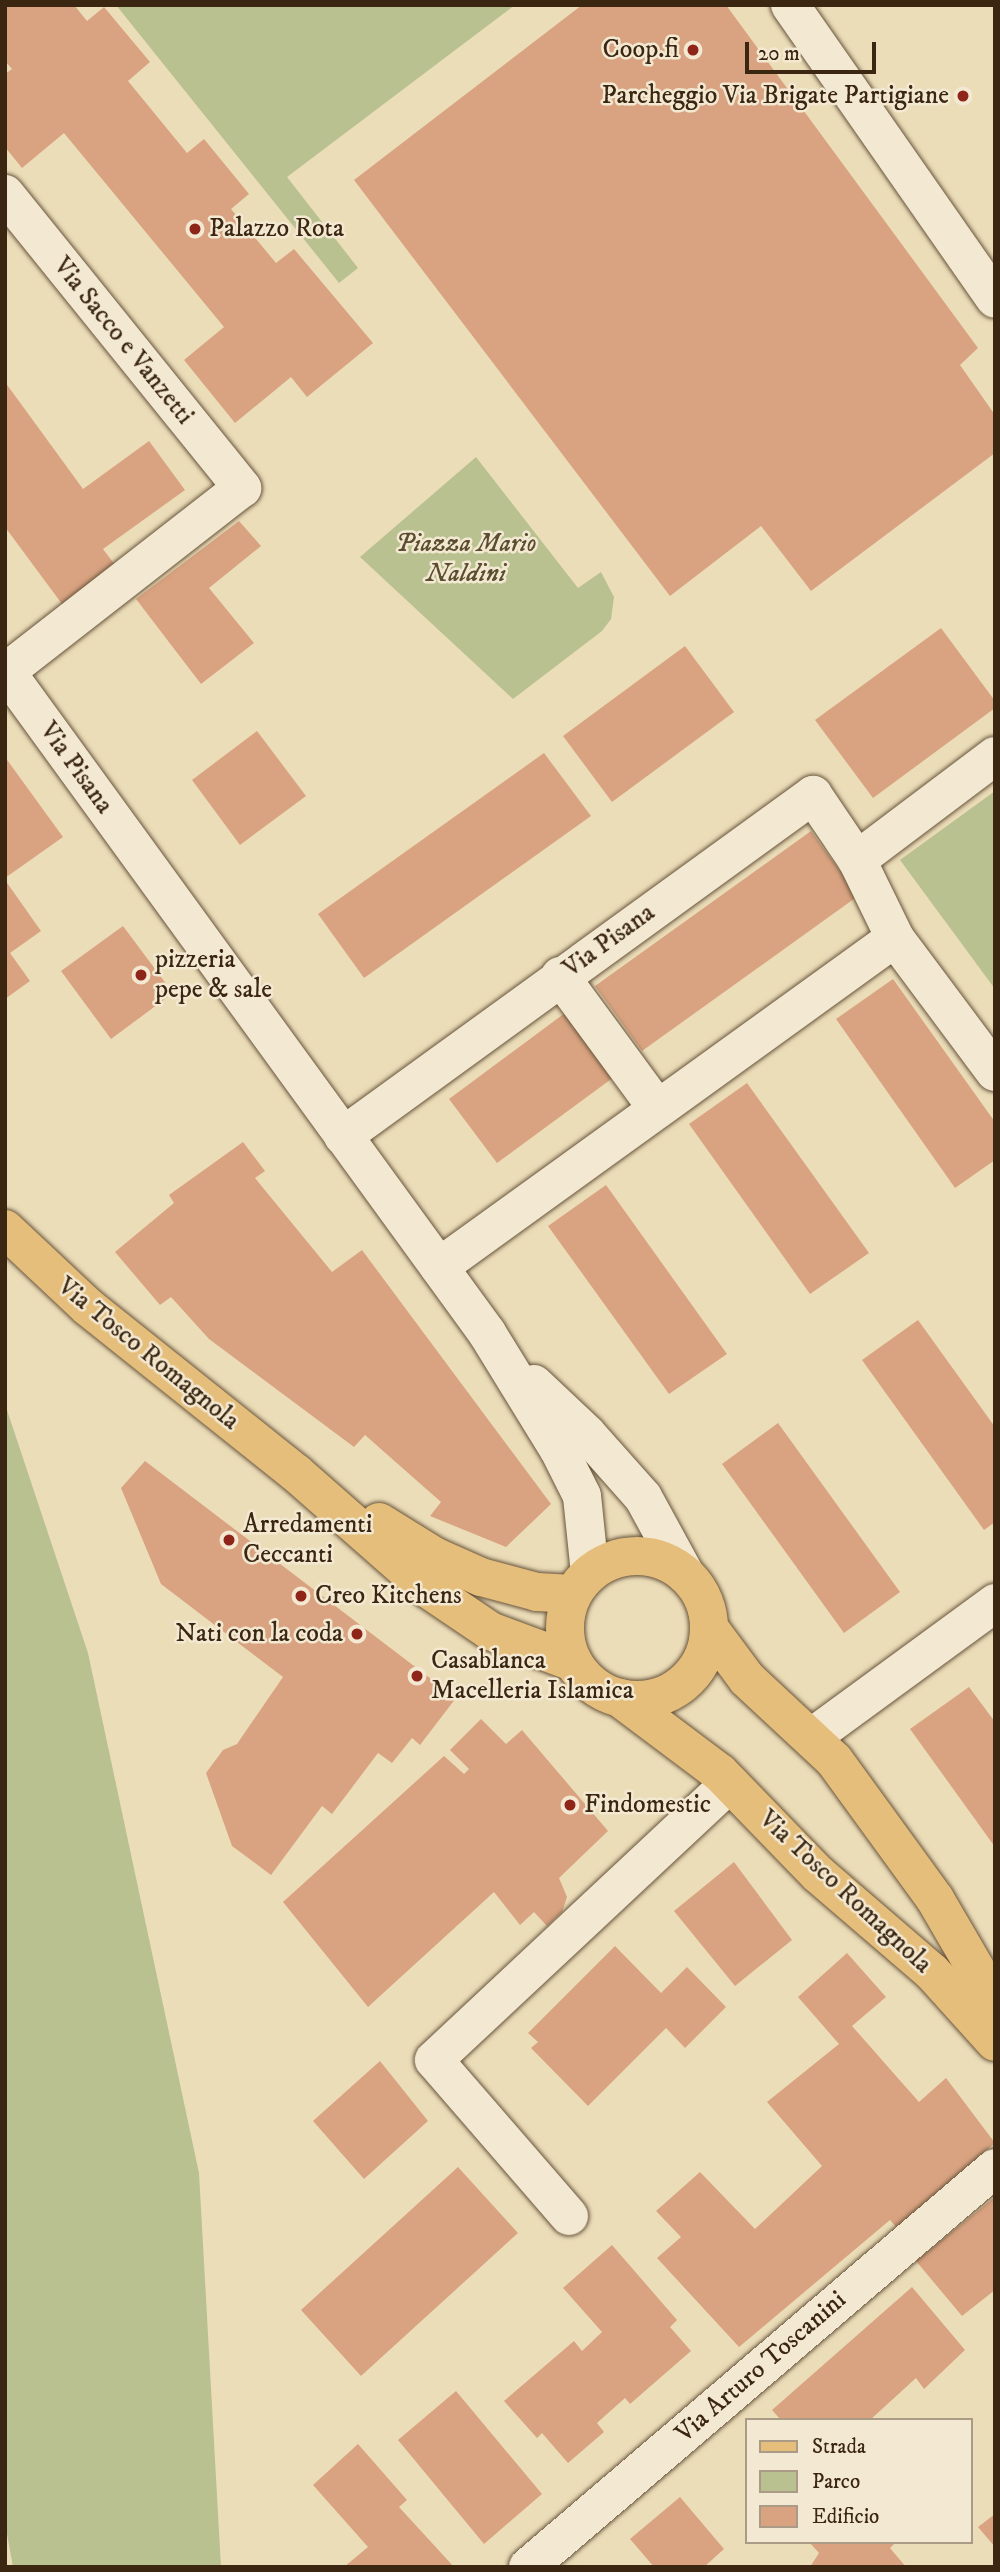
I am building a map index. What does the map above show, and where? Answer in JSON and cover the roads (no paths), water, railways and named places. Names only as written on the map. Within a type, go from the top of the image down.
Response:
[{"type":"main road","name":"Via Tosco Romagnola","points":[[5,1229],[88,1307],[296,1472],[348,1522],[450,1604],[490,1631],[573,1662]]},
{"type":"main road","name":"Via Tosco Romagnola","points":[[296,1472],[459,1568],[537,1592],[581,1583]]},
{"type":"main road","points":[[634,1555],[661,1560],[685,1574],[701,1595],[710,1629],[697,1668],[678,1688],[644,1700],[620,1698],[589,1683],[573,1662],[564,1630],[581,1583],[607,1561],[634,1555]]},
{"type":"main road","name":"Via Tosco Romagnola","points":[[710,1629],[747,1679],[834,1760],[935,1899],[995,2002]]},
{"type":"main road","name":"Via Tosco Romagnola","points":[[620,1698],[670,1732],[730,1783],[818,1874],[932,1972],[995,2042]]},
{"type":"street","points":[[790,5],[995,299]]},
{"type":"street","name":"Via Sacco e Vanzetti","points":[[5,194],[242,488]]},
{"type":"street","name":"Via Pisana","points":[[242,488],[6,671],[497,1349]]},
{"type":"street","points":[[990,1054],[895,939],[857,860],[995,756]]},
{"type":"street","name":"Via Pisana","points":[[344,1136],[560,976],[813,795],[857,860]]},
{"type":"street","points":[[439,1266],[895,939]]},
{"type":"street","points":[[560,976],[657,1108]]},
{"type":"street","points":[[497,1349],[587,1434],[643,1497],[685,1574]]},
{"type":"street","points":[[497,1349],[582,1496],[581,1583]]},
{"type":"street","points":[[812,1737],[995,1603]]},
{"type":"street","points":[[569,2216],[434,2060],[730,1783]]},
{"type":"street","name":"Via Arturo Toscanini","points":[[528,2567],[995,2168]]},
{"type":"place","name":"Coop.fi","points":[[693,50]]},
{"type":"place","name":"Parcheggio Via Brigate Partigiane","points":[[963,96]]},
{"type":"place","name":"Palazzo Rota","points":[[195,229]]},
{"type":"place","name":"pizzeria pepe & sale","points":[[141,975]]},
{"type":"place","name":"Arredamenti Ceccanti","points":[[229,1540]]},
{"type":"place","name":"Creo Kitchens","points":[[301,1596]]},
{"type":"place","name":"Nati con la coda","points":[[357,1634]]},
{"type":"place","name":"Casablanca Macelleria Islamica","points":[[417,1676]]},
{"type":"place","name":"Findomestic","points":[[570,1805]]},
{"type":"park label","name":"Piazza Mario Naldini","points":[[466,559]]}]
